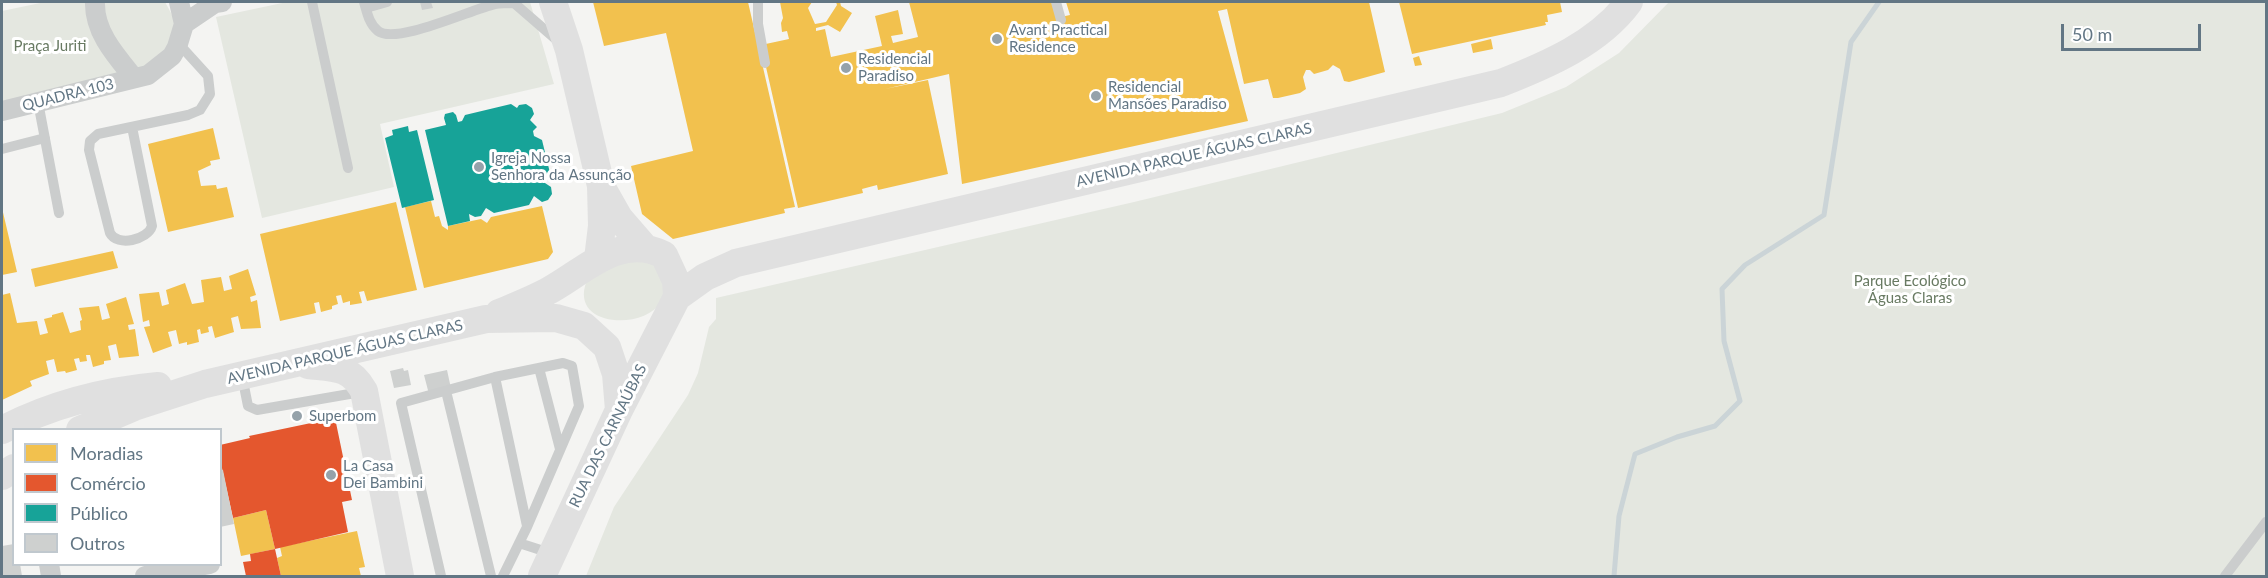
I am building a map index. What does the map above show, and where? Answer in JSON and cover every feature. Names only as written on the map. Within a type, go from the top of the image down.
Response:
[{"type":"street","name":"QUADRA 103","points":[[94,2],[98,25],[105,39],[134,78]]},
{"type":"street","points":[[179,2],[181,34]]},
{"type":"street","name":"QUADRA 103","points":[[2,111],[148,75],[172,56],[181,34],[214,2]]},
{"type":"street","name":"AVENIDA PARQUE ÁGUAS CLARAS","points":[[677,297],[705,277],[736,263],[1501,83],[1556,59],[1582,44],[1606,28],[1629,2]]},
{"type":"street","points":[[555,3],[569,50],[601,186],[602,226],[598,259]]},
{"type":"street","points":[[601,186],[619,218],[655,251],[676,281],[677,297]]},
{"type":"street","name":"AVENIDA PARQUE ÁGUAS CLARAS","points":[[82,428],[134,407],[205,384],[486,319],[550,290],[598,259],[621,249],[655,251],[695,260],[736,263]]},
{"type":"street","name":"RUA DAS CARNAÚBAS","points":[[547,565],[619,410],[677,297]]},
{"type":"street","name":"AVENIDA PARQUE ÁGUAS CLARAS","points":[[486,319],[556,318],[584,326],[607,347],[616,374],[619,410]]},
{"type":"street","points":[[364,392],[371,365],[378,353],[395,340]]},
{"type":"street","points":[[288,363],[345,370],[357,379],[364,392],[400,576]]},
{"type":"street","name":"AVENIDA PARQUE ÁGUAS CLARAS","points":[[2,430],[33,415],[64,404],[114,392],[154,386],[205,384]]},
{"type":"street","points":[[145,576],[199,566]]},
{"type":"lane","points":[[312,2],[348,168]]},
{"type":"lane","points":[[387,2],[365,5],[369,21],[383,34],[408,32],[495,4],[514,2],[569,50]]},
{"type":"lane","points":[[758,2],[758,24],[765,63]]},
{"type":"lane","points":[[1056,2],[1061,20]]},
{"type":"lane","points":[[132,127],[152,226],[151,231],[142,237],[118,241],[110,232],[89,150],[90,141],[98,134],[188,115],[200,110],[206,103],[210,94],[208,76],[181,34]]},
{"type":"lane","points":[[38,102],[59,213]]},
{"type":"lane","points":[[2,149],[45,138]]},
{"type":"lane","points":[[441,576],[401,404],[495,377],[563,363],[572,366],[579,406],[527,527],[503,576]]},
{"type":"lane","points":[[539,368],[560,448]]},
{"type":"lane","points":[[242,376],[248,406],[257,410],[364,392]]},
{"type":"lane","points":[[495,377],[527,527]]},
{"type":"lane","points":[[446,391],[491,576]]},
{"type":"lane","points":[[2224,576],[2266,522]]},
{"type":"lane","points":[[519,543],[547,565]]},
{"type":"green space","name":"Praça Juriti","points":[[45,2],[165,2],[176,22],[171,45],[145,71],[2,103],[2,11]]},
{"type":"green space","points":[[287,2],[530,2],[554,84],[380,124],[394,187],[262,218],[216,17]]},
{"type":"green space","name":"Parque Ecológico Águas Claras","points":[[1669,2],[2266,2],[2266,576],[586,576],[614,507],[688,395],[698,373],[709,327],[716,319],[716,298],[1134,202],[1502,113],[1566,87],[1619,53]]},
{"type":"green space","points":[[652,259],[666,279],[662,300],[652,311],[627,320],[612,320],[590,310],[584,300],[585,286],[602,263]]},
{"type":"building: Moradias","points":[[593,2],[748,2],[795,207],[784,209],[785,213],[673,239],[642,214],[631,166],[693,151],[666,33],[604,46]]},
{"type":"building: Moradias","points":[[780,2],[812,2],[808,8],[815,24],[826,22],[837,5],[836,2],[840,2],[841,6],[852,13],[840,32],[828,25],[816,28],[816,31],[825,29],[831,57],[882,46],[875,16],[898,10],[903,34],[891,36],[893,43],[918,37],[909,2],[1053,2],[1056,18],[1070,15],[1066,2],[1369,2],[1385,72],[1349,82],[1344,81],[1340,69],[1333,65],[1328,70],[1314,74],[1306,70],[1303,77],[1306,89],[1300,93],[1273,98],[1268,79],[1244,84],[1227,9],[1218,11],[1248,121],[962,184],[949,74],[885,89],[928,80],[948,174],[878,190],[877,185],[862,189],[863,193],[798,208],[761,45],[789,39],[787,31],[782,32],[783,18]]},
{"type":"building: Moradias","points":[[1399,2],[1560,2],[1562,12],[1547,15],[1546,25],[1412,54]]},
{"type":"building: Moradias","points":[[1491,39],[1493,49],[1473,53],[1471,44]]},
{"type":"building: Moradias","points":[[1419,56],[1422,65],[1415,66],[1413,58]]},
{"type":"building: Moradias","points":[[213,128],[220,159],[210,161],[211,165],[198,171],[201,186],[216,185],[217,189],[227,187],[234,217],[168,232],[148,144]]},
{"type":"building: Moradias","points":[[431,201],[435,217],[439,216],[442,226],[448,230],[448,226],[481,219],[487,223],[491,217],[542,206],[553,252],[548,259],[424,288],[405,207]]},
{"type":"building: Moradias","points":[[396,202],[417,290],[367,301],[364,291],[359,292],[362,303],[350,305],[350,301],[343,303],[341,295],[336,296],[338,304],[332,306],[332,309],[321,312],[319,302],[314,303],[316,313],[280,321],[260,234]]},
{"type":"building: Moradias","points":[[2,208],[17,272],[2,275]]},
{"type":"building: Moradias","points":[[113,251],[118,268],[35,287],[31,269]]},
{"type":"building: Moradias","points":[[248,269],[256,295],[250,297],[251,302],[257,300],[261,328],[241,329],[238,316],[231,318],[234,332],[215,338],[212,326],[208,327],[209,332],[201,334],[200,329],[197,330],[199,342],[187,345],[187,342],[179,344],[176,330],[168,332],[172,346],[153,353],[144,327],[150,326],[149,320],[143,322],[139,294],[159,292],[162,306],[169,304],[166,290],[185,283],[192,304],[204,302],[201,280],[221,277],[224,291],[232,289],[229,276]]},
{"type":"building: Moradias","points":[[10,293],[17,323],[37,321],[40,335],[48,333],[44,319],[52,315],[63,312],[70,333],[81,330],[80,321],[82,320],[79,308],[99,306],[102,320],[110,318],[106,304],[126,297],[134,324],[128,325],[129,330],[135,329],[139,356],[119,358],[116,344],[108,346],[111,360],[93,367],[90,355],[86,355],[87,361],[80,362],[79,358],[74,359],[77,370],[66,373],[65,371],[57,372],[54,359],[46,361],[49,374],[30,381],[32,386],[2,400],[2,295]]},
{"type":"building: Moradias","points":[[266,510],[275,549],[241,556],[233,518]]},
{"type":"building: Moradias","points":[[357,531],[365,567],[359,568],[361,576],[281,576],[277,558],[282,556],[280,547]]},
{"type":"building: Comércio","points":[[335,418],[352,500],[342,502],[348,532],[275,549],[266,510],[233,518],[222,468],[222,445],[250,438],[249,436]]},
{"type":"building: Comércio","points":[[275,549],[281,576],[246,576],[243,562],[251,561],[250,554]]},
{"type":"building: Público","points":[[511,104],[517,108],[519,105],[526,104],[532,108],[534,114],[530,120],[537,127],[533,131],[534,136],[542,140],[550,173],[544,180],[551,187],[552,194],[548,200],[542,202],[534,196],[529,205],[494,213],[486,208],[481,216],[475,217],[469,214],[470,221],[448,226],[425,130],[446,125],[445,114],[453,112],[458,122],[462,121],[465,115]]},
{"type":"building: Público","points":[[408,126],[409,132],[417,130],[434,200],[402,208],[385,138],[393,135],[392,130]]},
{"type":"building: Outros","points":[[420,2],[431,2],[433,8],[422,10]]},
{"type":"building: Outros","points":[[403,368],[404,371],[408,370],[411,385],[394,388],[390,371]]},
{"type":"building: Outros","points":[[447,370],[452,393],[430,398],[424,375]]},
{"type":"building: Outros","points":[[222,470],[223,470],[234,524],[222,527]]},
{"type":"building: Outros","points":[[12,544],[12,566],[20,566],[22,576],[2,576],[2,546]]},
{"type":"waterway","points":[[1614,576],[1619,516],[1635,454],[1677,437],[1715,426],[1740,401],[1724,341],[1722,289],[1745,265],[1824,215],[1851,42],[1879,2]]},
{"type":"place","name":"Avant Practical Residence","points":[[997,39]]},
{"type":"place","name":"Residencial Paradiso","points":[[846,68]]},
{"type":"place","name":"Residencial Mansões Paradiso","points":[[1096,96]]},
{"type":"place","name":"Igreja Nossa Senhora da Assunção","points":[[479,167]]},
{"type":"place","name":"Superbom","points":[[297,416]]},
{"type":"place","name":"La Casa Dei Bambini","points":[[331,475]]}]
